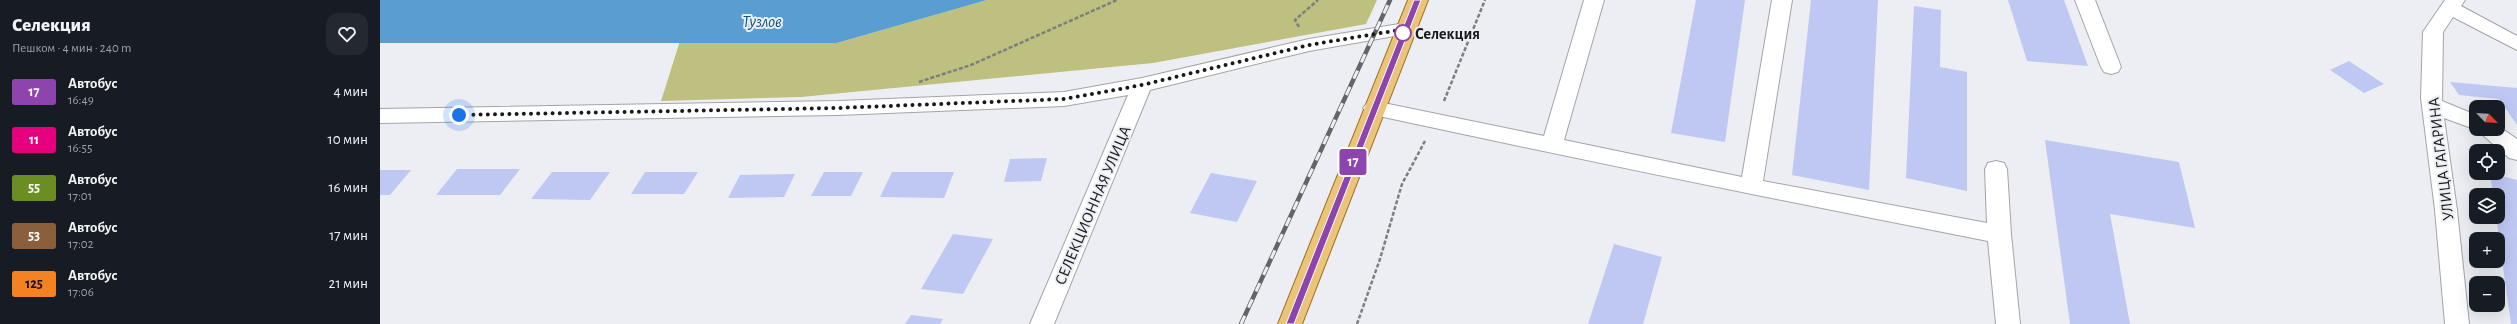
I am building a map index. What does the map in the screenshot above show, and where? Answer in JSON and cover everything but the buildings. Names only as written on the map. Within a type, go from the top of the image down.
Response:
[{"type":"main road","points":[[1290,324],[1405,29],[1418,0]]},
{"type":"street","points":[[1552,146],[1594,0]]},
{"type":"street","points":[[1751,187],[1782,0]]},
{"type":"street","points":[[2085,0],[2111,67]]},
{"type":"street","points":[[2452,4],[2517,44]]},
{"type":"street","name":"УЛИЦА ГАГАРИНА","points":[[2452,4],[2433,32],[2432,104],[2446,210],[2458,324]]},
{"type":"street","points":[[380,116],[838,108],[1064,99],[1142,85],[1309,45],[1405,29]]},
{"type":"street","name":"СЕЛЕКЦИОННАЯ УЛИЦА","points":[[1042,324],[1142,85]]},
{"type":"street","points":[[2432,104],[2469,120]]},
{"type":"street","points":[[1374,108],[1434,122],[1751,187],[1999,234]]},
{"type":"street","points":[[2499,136],[2517,152]]},
{"type":"street","points":[[1996,169],[1999,234],[2008,324]]},
{"type":"path","points":[[912,84],[971,65],[1116,0]]},
{"type":"path","points":[[1309,45],[1295,20],[1318,0]]},
{"type":"path","points":[[1357,324],[1380,259],[1402,184],[1434,122],[1485,0]]},
{"type":"green space","points":[[987,0],[1377,0],[1366,24],[1153,63],[801,97],[661,101],[680,41],[837,43]]},
{"type":"water","name":"Тузлов","points":[[380,0],[987,0],[837,43],[380,43]]},
{"type":"railway","points":[[1241,324],[1390,0]]},
{"type":"bus line","name":"17","points":[[1290,324],[1405,29],[1418,0]]},
{"type":"place","name":"Селекция","points":[[1403,33]]},
{"type":"route","points":[[459,115],[838,108],[1064,99],[1142,85],[1322,42],[1374,32],[1405,29],[1403,33]]}]
